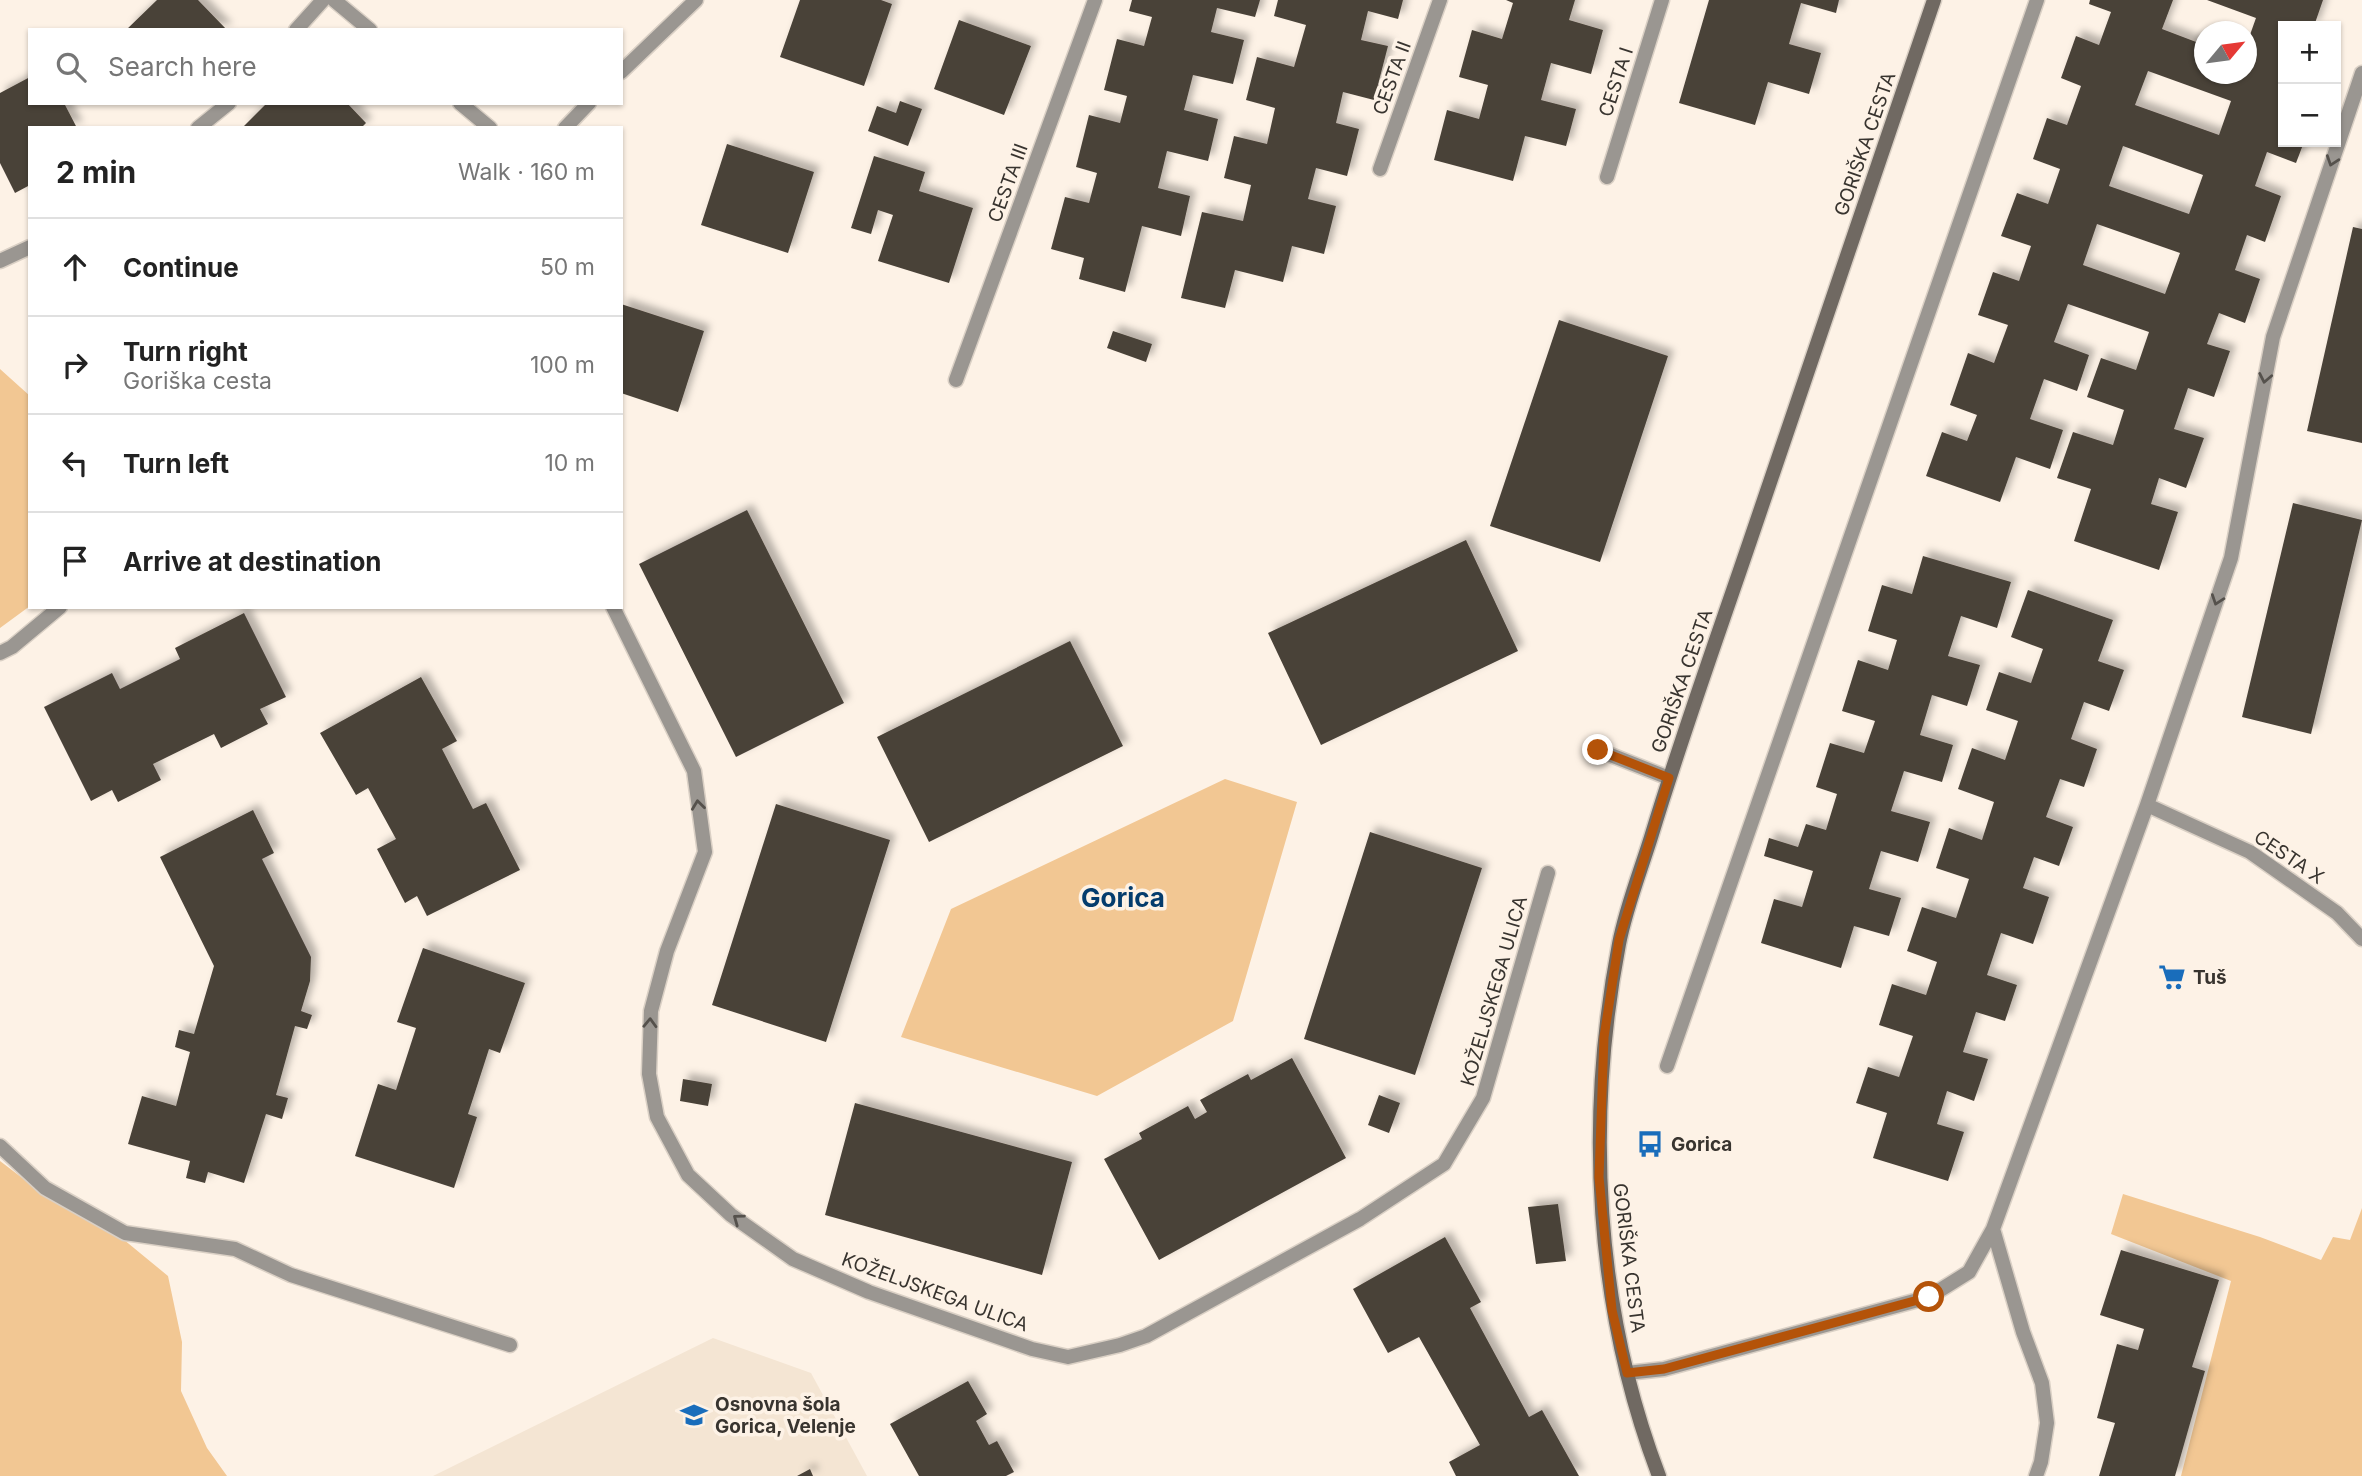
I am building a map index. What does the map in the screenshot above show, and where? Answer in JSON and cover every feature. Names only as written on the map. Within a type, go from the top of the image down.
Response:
[{"type":"street","points":[[298,28],[323,0]]},
{"type":"street","points":[[334,0],[368,28]]},
{"type":"street","points":[[623,70],[696,0]]},
{"type":"street","name":"CESTA III","points":[[957,380],[1095,0]]},
{"type":"street","name":"CESTA II","points":[[1380,169],[1440,0]]},
{"type":"street","name":"CESTA I","points":[[1607,177],[1662,0]]},
{"type":"street","name":"GORIŠKA CESTA","points":[[1660,1476],[1627,1373],[1612,1310],[1599,1177],[1604,1037],[1619,940],[1669,778],[1934,0]]},
{"type":"street","points":[[1667,1066],[2037,0]]},
{"type":"street","points":[[1627,1373],[1664,1369],[1929,1297],[1969,1272],[1993,1229],[2147,805],[2231,558],[2273,337],[2362,73]]},
{"type":"street","points":[[200,126],[227,105]]},
{"type":"street","points":[[462,105],[489,126]]},
{"type":"street","points":[[567,126],[587,105]]},
{"type":"street","points":[[0,261],[28,248]]},
{"type":"street","points":[[0,653],[12,647],[58,609]]},
{"type":"street","name":"KOŽELJSKEGA ULICA","points":[[614,609],[694,771],[705,852],[667,951],[651,1011],[649,1074],[657,1117],[688,1175],[731,1215],[793,1259],[869,1292],[1031,1349],[1068,1357],[1146,1336],[1360,1219],[1444,1164],[1483,1098],[1548,873]]},
{"type":"street","points":[[1598,750],[1669,778]]},
{"type":"street","name":"CESTA X","points":[[2147,805],[2250,852],[2337,913],[2362,939]]},
{"type":"street","points":[[0,1146],[44,1188],[125,1233],[235,1249],[291,1275],[510,1345]]},
{"type":"street","points":[[1993,1229],[2023,1332],[2042,1383],[2047,1423],[2036,1476]]},
{"type":"shaded area","points":[[0,369],[28,394],[28,607],[0,628]]},
{"type":"shaded area","points":[[1225,779],[1297,802],[1233,1021],[1097,1096],[901,1037],[951,909]]},
{"type":"shaded area","points":[[0,1161],[21,1177],[112,1230],[168,1276],[182,1342],[181,1391],[207,1448],[227,1476],[0,1476]]},
{"type":"shaded area","points":[[2123,1194],[2260,1237],[2321,1260],[2333,1237],[2350,1240],[2362,1208],[2362,1476],[2181,1476],[2231,1281],[2111,1234]]},
{"type":"shaded area","name":"Osnovna šola Gorica, Velenje","points":[[713,1338],[811,1373],[867,1476],[433,1476]]},
{"type":"building","points":[[157,0],[198,0],[225,28],[128,28]]},
{"type":"building","points":[[800,0],[881,0],[892,4],[864,86],[780,57]]},
{"type":"building","points":[[1132,0],[1260,0],[1255,17],[1217,8],[1211,32],[1244,40],[1233,84],[1193,75],[1184,110],[1218,119],[1208,161],[1167,151],[1158,188],[1190,196],[1181,236],[1142,226],[1125,292],[1079,279],[1084,258],[1051,249],[1065,197],[1089,203],[1097,173],[1076,167],[1089,115],[1120,123],[1127,96],[1104,90],[1117,39],[1144,46],[1152,17],[1129,11]]},
{"type":"building","points":[[1278,0],[1403,0],[1398,19],[1368,11],[1361,40],[1388,46],[1374,100],[1343,92],[1336,123],[1359,129],[1347,176],[1316,168],[1308,199],[1336,206],[1324,254],[1292,246],[1283,282],[1235,270],[1225,308],[1181,298],[1202,212],[1243,221],[1251,185],[1224,178],[1234,136],[1267,144],[1275,108],[1246,100],[1257,57],[1294,67],[1306,25],[1274,16]]},
{"type":"building","points":[[1506,0],[1575,0],[1569,20],[1603,30],[1591,74],[1551,63],[1541,100],[1576,109],[1566,146],[1525,136],[1513,181],[1434,160],[1447,110],[1479,119],[1488,85],[1459,77],[1472,30],[1502,39],[1513,3]]},
{"type":"building","points":[[1709,0],[1839,0],[1836,13],[1801,3],[1789,44],[1821,53],[1809,94],[1768,82],[1755,125],[1679,103]]},
{"type":"building","points":[[2090,0],[2173,0],[2162,29],[2194,41],[2194,84],[2257,84],[2256,18],[2207,0],[2323,0],[2316,21],[2278,21],[2278,147],[2302,147],[2296,163],[2267,152],[2255,186],[2281,196],[2265,242],[2247,235],[2235,270],[2260,279],[2245,323],[2219,313],[2207,344],[2230,351],[2214,397],[2188,388],[2174,429],[2204,438],[2186,488],[2159,478],[2151,504],[2178,512],[2159,570],[2074,541],[2091,489],[2057,478],[2073,432],[2113,445],[2124,410],[2087,397],[2101,358],[2136,370],[2149,332],[2068,304],[2054,342],[2089,355],[2077,391],[2044,379],[2030,419],[2063,430],[2050,469],[2016,457],[2000,502],[1926,476],[1942,432],[1967,441],[1977,415],[1950,405],[1968,353],[1994,363],[2008,325],[1978,315],[1993,272],[2019,281],[2031,246],[2001,236],[2017,193],[2048,204],[2060,169],[2033,159],[2047,118],[2067,125],[2081,86],[2061,78],[2076,36],[2099,45],[2111,12],[2089,4]],"holes":[[[2148,71],[2231,101],[2219,135],[2135,105]],[[2123,146],[2203,175],[2189,214],[2109,186]],[[2097,224],[2180,253],[2165,294],[2083,265]]]},
{"type":"building","points":[[959,20],[1031,46],[1004,115],[934,89]]},
{"type":"building","points":[[28,78],[28,105],[65,105],[76,126],[28,126],[28,186],[15,193],[0,163],[0,93]]},
{"type":"building","points":[[900,101],[922,109],[908,146],[868,131],[877,106],[896,113]]},
{"type":"building","points":[[265,105],[349,105],[366,123],[363,126],[244,126]]},
{"type":"building","points":[[727,144],[814,172],[788,253],[701,225]]},
{"type":"building","points":[[874,156],[925,172],[919,191],[973,208],[949,283],[878,261],[893,215],[878,210],[871,234],[851,228]]},
{"type":"building","points":[[2353,227],[2362,229],[2362,443],[2307,431]]},
{"type":"building","points":[[623,305],[704,331],[678,412],[623,394]]},
{"type":"building","points":[[1559,320],[1668,356],[1600,562],[1490,526]]},
{"type":"building","points":[[1113,331],[1152,344],[1146,362],[1107,348]]},
{"type":"building","points":[[2293,503],[2362,520],[2311,734],[2242,717]]},
{"type":"building","points":[[747,510],[844,703],[736,757],[639,564]]},
{"type":"building","points":[[1466,540],[1518,651],[1321,745],[1268,633]]},
{"type":"building","points":[[1923,556],[2011,582],[1997,628],[1961,616],[1948,656],[1980,665],[1967,706],[1932,695],[1920,735],[1953,745],[1942,782],[1904,771],[1891,811],[1930,822],[1918,862],[1881,851],[1869,889],[1901,898],[1889,936],[1854,926],[1841,968],[1761,943],[1774,899],[1802,907],[1813,871],[1764,856],[1769,838],[1798,847],[1806,824],[1826,830],[1837,794],[1816,787],[1830,743],[1864,753],[1875,721],[1842,711],[1858,660],[1888,670],[1897,640],[1868,631],[1882,585],[1912,594]]},
{"type":"building","points":[[2028,590],[2113,620],[2098,661],[2124,670],[2109,711],[2084,702],[2071,739],[2097,749],[2084,787],[2060,779],[2046,817],[2073,827],[2059,866],[2034,857],[2023,888],[2049,897],[2033,944],[2001,933],[1987,975],[2017,985],[2005,1021],[1976,1012],[1963,1052],[1988,1059],[1974,1101],[1947,1091],[1937,1124],[1964,1132],[1948,1181],[1873,1158],[1887,1113],[1856,1103],[1868,1067],[1899,1077],[1913,1036],[1879,1025],[1892,984],[1926,995],[1937,962],[1907,951],[1922,907],[1956,918],[1969,879],[1936,868],[1949,828],[1982,840],[1994,802],[1958,789],[1972,748],[2005,760],[2018,721],[1986,710],[1999,672],[2031,683],[2043,649],[2011,637]]},
{"type":"building","points":[[244,613],[286,697],[260,709],[268,724],[221,748],[214,734],[153,764],[161,780],[118,802],[112,790],[91,801],[44,707],[112,673],[120,689],[180,659],[175,648]]},
{"type":"building","points":[[1070,641],[1123,746],[929,842],[877,737]]},
{"type":"building","points":[[421,677],[457,741],[442,749],[473,809],[486,803],[520,870],[427,916],[417,896],[405,903],[377,849],[396,839],[368,788],[356,795],[320,733]]},
{"type":"building","points":[[776,804],[890,840],[826,1042],[712,1005]]},
{"type":"building","points":[[253,810],[274,853],[262,859],[311,957],[310,981],[301,1011],[312,1015],[307,1029],[295,1026],[276,1095],[288,1098],[282,1119],[266,1114],[244,1183],[208,1172],[205,1183],[186,1178],[190,1161],[128,1144],[142,1096],[176,1106],[190,1052],[175,1047],[179,1030],[194,1034],[214,966],[160,857]]},
{"type":"building","points":[[1370,832],[1482,868],[1415,1075],[1304,1039]]},
{"type":"building","points":[[423,948],[525,983],[500,1053],[489,1049],[468,1114],[477,1117],[454,1188],[355,1156],[378,1084],[396,1090],[416,1028],[397,1022]]},
{"type":"building","points":[[1292,1058],[1346,1158],[1159,1260],[1104,1159],[1142,1139],[1139,1133],[1188,1106],[1195,1119],[1207,1112],[1200,1100],[1248,1074],[1251,1080]]},
{"type":"building","points":[[683,1079],[712,1084],[708,1106],[680,1101]]},
{"type":"building","points":[[1379,1095],[1400,1103],[1389,1133],[1368,1125]]},
{"type":"building","points":[[855,1103],[1072,1162],[1042,1275],[825,1215]]},
{"type":"building","points":[[1558,1204],[1566,1261],[1536,1264],[1528,1207]]},
{"type":"building","points":[[1445,1237],[1481,1302],[1470,1308],[1529,1417],[1542,1410],[1579,1476],[1456,1476],[1449,1462],[1480,1445],[1419,1337],[1388,1353],[1353,1289]]},
{"type":"building","points":[[2121,1250],[2219,1280],[2192,1367],[2205,1371],[2175,1476],[2099,1476],[2115,1423],[2097,1418],[2117,1344],[2138,1350],[2144,1329],[2100,1315]]},
{"type":"building","points":[[968,1381],[987,1414],[976,1421],[989,1445],[997,1441],[1014,1472],[1006,1476],[919,1476],[890,1424]]},
{"type":"building","points":[[810,1469],[813,1476],[797,1476]]},
{"type":"place","name":"Tuš","points":[[2172,977]]},
{"type":"place","name":"Gorica","points":[[1650,1144]]},
{"type":"place","name":"Osnovna šola Gorica, Velenje","points":[[694,1415]]},
{"type":"district","name":"Gorica","points":[[1123,897]]},
{"type":"route","points":[[1598,750],[1669,778],[1619,940],[1604,1037],[1599,1177],[1612,1310],[1627,1373],[1664,1369],[1929,1297]]}]
